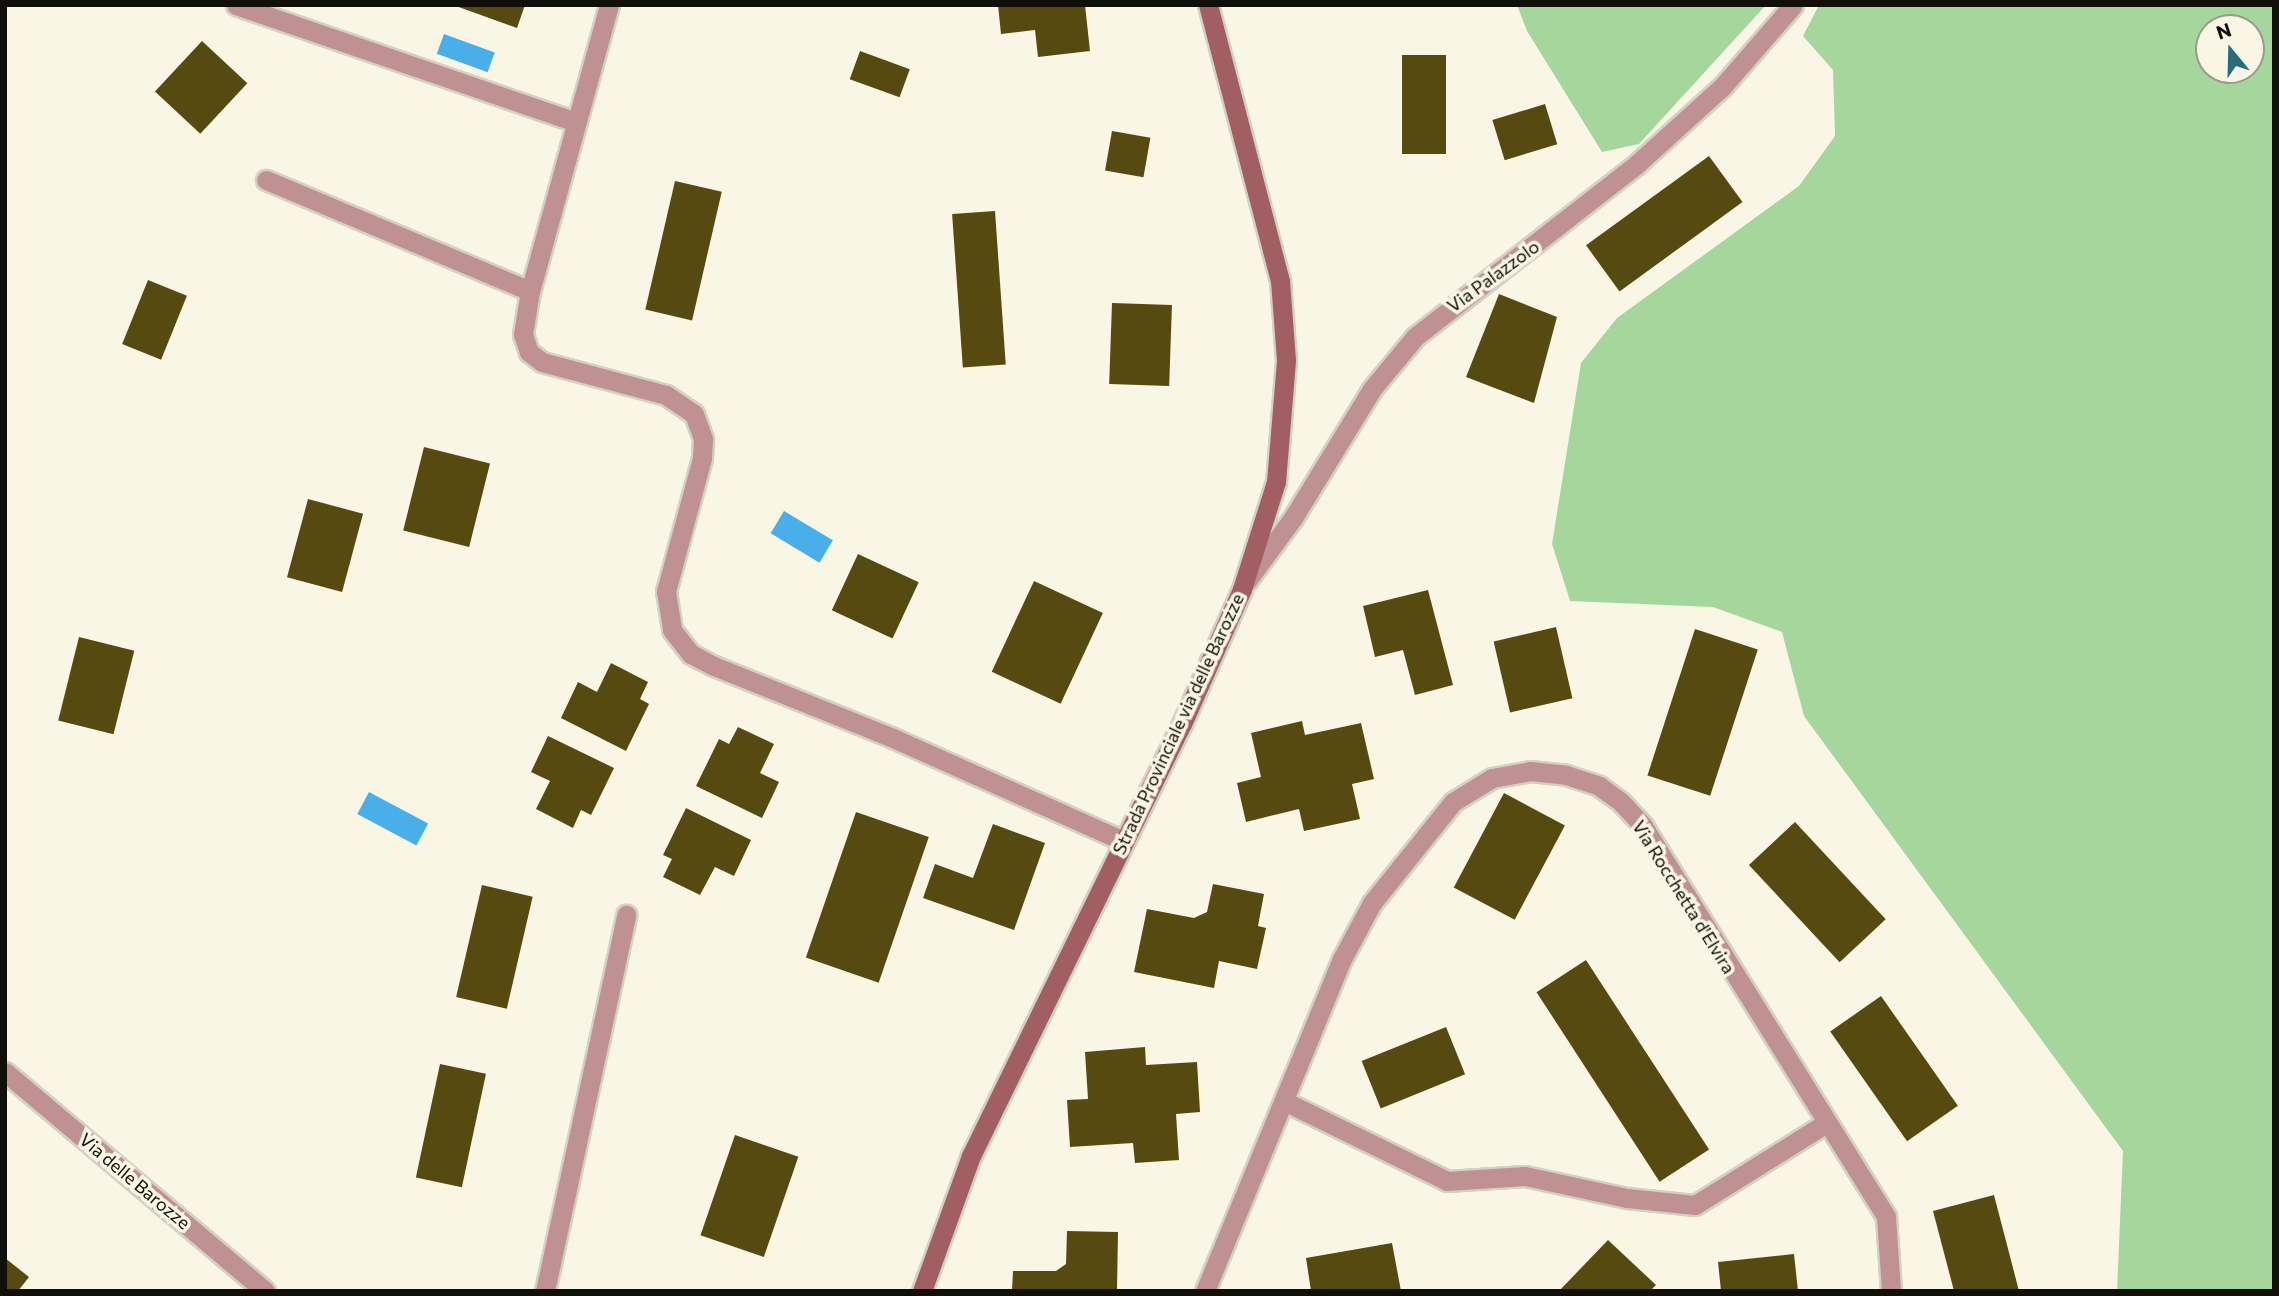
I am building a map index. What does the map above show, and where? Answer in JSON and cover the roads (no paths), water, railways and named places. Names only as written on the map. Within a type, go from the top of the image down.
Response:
[{"type":"main road","name":"Strada Provinciale via delle Barozze","points":[[922,1291],[971,1156],[1241,589],[1265,523],[1279,462],[1286,341],[1274,250],[1208,5]]},
{"type":"street","points":[[236,5],[576,122]]},
{"type":"street","points":[[609,5],[530,291],[523,334],[529,352],[536,358],[666,395],[685,406],[699,426],[702,458],[665,601],[672,630],[691,654],[776,694],[893,738],[1123,841]]},
{"type":"street","name":"Via Palazzolo","points":[[1241,589],[1293,518],[1371,389],[1415,337],[1629,171],[1722,87],[1793,5]]},
{"type":"street","points":[[266,180],[530,291]]},
{"type":"street","name":"Via Rocchetta d'Elvira","points":[[1205,1291],[1286,1102],[1350,940],[1384,884],[1453,802],[1492,778],[1530,771],[1585,779],[1621,802],[1643,826],[1886,1217],[1891,1291]]},
{"type":"street","points":[[545,1291],[626,915]]},
{"type":"street","name":"Via delle Barozze","points":[[5,1072],[265,1291]]},
{"type":"street","points":[[1286,1102],[1447,1181],[1524,1176],[1627,1198],[1695,1205],[1826,1123]]},
{"type":"water","points":[[444,34],[495,52],[488,72],[437,54]]},
{"type":"water","points":[[784,511],[833,540],[819,563],[771,533]]},
{"type":"water","points":[[369,792],[428,823],[416,846],[357,814]]}]
